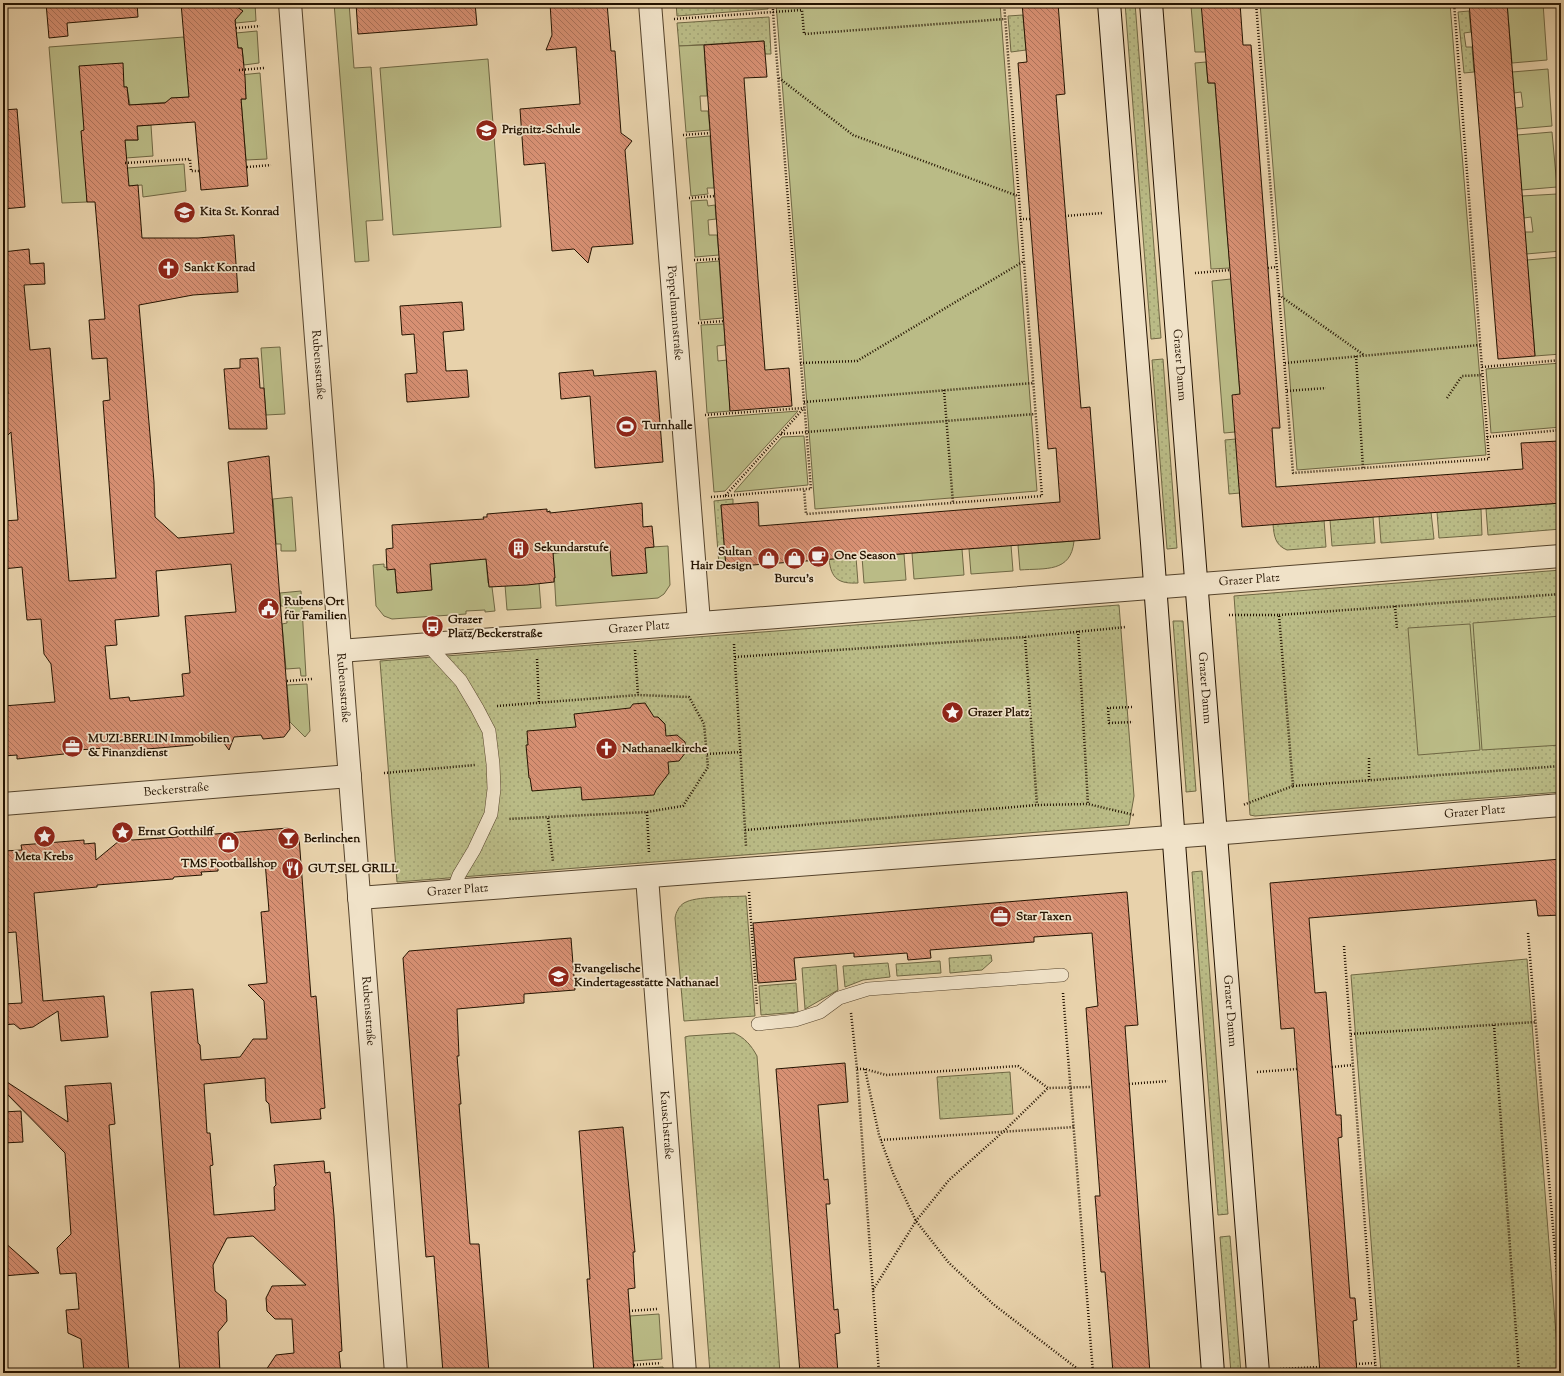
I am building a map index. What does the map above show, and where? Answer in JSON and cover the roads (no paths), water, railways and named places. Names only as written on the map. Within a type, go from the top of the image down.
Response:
[{"type":"street","name":"Rubensstraße","points":[[290,3],[396,1373]]},
{"type":"street","name":"Pöppelmannstraße","points":[[650,3],[699,622]]},
{"type":"street","points":[[1109,3],[1174,837],[1213,1373]]},
{"type":"street","name":"Grazer Damm","points":[[1151,3],[1215,833],[1268,1371]]},
{"type":"street","name":"Grazer Platz","points":[[340,651],[1561,556]]},
{"type":"street","name":"Beckerstraße","points":[[3,804],[350,776]]},
{"type":"street","name":"Grazer Platz","points":[[359,898],[1174,837],[1561,805]]},
{"type":"street","name":"Kauschstraße","points":[[649,877],[685,1373]]},
{"type":"lane","points":[[427,644],[460,681],[477,708],[489,731],[493,764],[494,789],[491,814],[474,850],[459,875],[453,891]]},
{"type":"lane","points":[[758,1024],[795,1020],[820,1012],[839,998],[868,989],[1062,975]]},
{"type":"place","name":"Prignitz-Schule","points":[[487,130]]},
{"type":"place","name":"Kita St. Konrad","points":[[184,212]]},
{"type":"place","name":"Sankt Konrad","points":[[169,268]]},
{"type":"place","name":"Turnhalle","points":[[626,426]]},
{"type":"place","name":"Sekundarstufe","points":[[518,548]]},
{"type":"place","name":"One Season","points":[[819,556]]},
{"type":"place","name":"Burcu's","points":[[794,558]]},
{"type":"place","name":"Sultan Hair Design","points":[[768,559]]},
{"type":"place","name":"Rubens Ort für Familien","points":[[269,609]]},
{"type":"place","name":"Grazer Platz/Beckerstraße","points":[[433,627]]},
{"type":"place","name":"Grazer Platz","points":[[953,713]]},
{"type":"place","name":"MUZI-BERLIN Immobilien & Finanzdienst","points":[[73,746]]},
{"type":"place","name":"Nathanaelkirche","points":[[606,749]]},
{"type":"place","name":"Ernst Gotthilff","points":[[122,832]]},
{"type":"place","name":"Meta Krebs","points":[[44,836]]},
{"type":"place","name":"Berlinchen","points":[[288,839]]},
{"type":"place","name":"TMS Footballshop","points":[[229,843]]},
{"type":"place","name":"GUT_SEL GRILL","points":[[293,869]]},
{"type":"place","name":"Star Taxen","points":[[1001,917]]},
{"type":"place","name":"Evangelische Kindertagesstätte Nathanael","points":[[559,976]]}]
